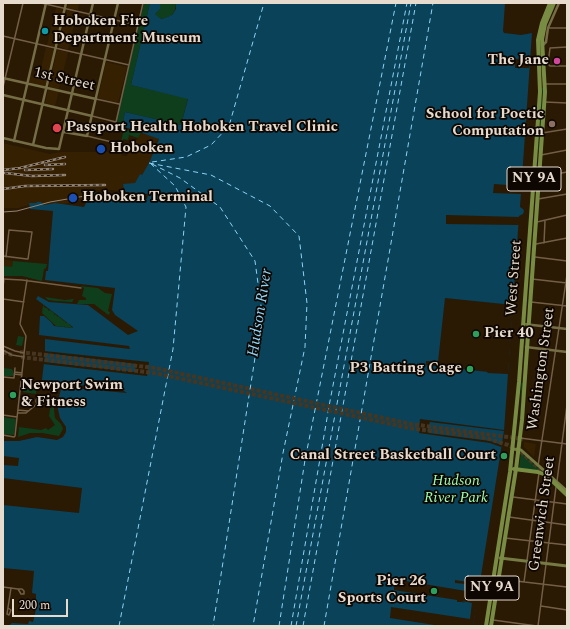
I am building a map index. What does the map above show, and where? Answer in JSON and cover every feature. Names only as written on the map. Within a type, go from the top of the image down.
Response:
[{"type":"highway","name":"West Street","points":[[486,626],[510,468],[524,324],[540,92],[538,54],[539,31],[542,20],[550,3]]},
{"type":"highway","name":"West Street","points":[[491,626],[519,450],[540,177],[545,84],[542,46],[545,26],[554,3]]},
{"type":"highway","points":[[510,468],[539,473],[547,476],[557,483],[567,495]]},
{"type":"main road","points":[[512,449],[521,450],[567,491]]},
{"type":"main road","points":[[497,557],[567,566]]},
{"type":"street","points":[[3,87],[23,3]]},
{"type":"street","points":[[41,3],[138,25]]},
{"type":"street","points":[[33,145],[66,3]]},
{"type":"street","points":[[3,138],[59,150],[94,3]]},
{"type":"street","points":[[87,136],[118,3]]},
{"type":"street","points":[[3,95],[116,122],[143,3]]},
{"type":"street","points":[[538,54],[546,42],[548,28],[559,3]]},
{"type":"street","points":[[14,141],[46,4]]},
{"type":"street","points":[[548,28],[567,28]]},
{"type":"street","points":[[3,36],[129,65]]},
{"type":"street","points":[[567,47],[551,47],[549,49],[548,64],[550,66],[567,66]]},
{"type":"street","name":"1st Street","points":[[4,78],[120,104]]},
{"type":"street","points":[[545,84],[567,84]]},
{"type":"street","points":[[544,102],[567,103]]},
{"type":"street","points":[[542,133],[567,129]]},
{"type":"street","points":[[64,132],[116,143]]},
{"type":"street","points":[[541,155],[567,150]]},
{"type":"street","points":[[540,177],[567,172]]},
{"type":"street","points":[[538,199],[567,194]]},
{"type":"street","points":[[537,222],[567,215]]},
{"type":"street","points":[[544,243],[545,220]]},
{"type":"street","points":[[3,256],[6,257],[28,259],[32,232],[9,230],[6,257]]},
{"type":"street","points":[[535,244],[567,238]]},
{"type":"street","points":[[534,257],[567,261]]},
{"type":"street","name":"Washington Street","points":[[538,466],[567,275]]},
{"type":"street","points":[[532,279],[566,283]]},
{"type":"street","points":[[3,287],[3,280],[27,280],[81,288]]},
{"type":"street","points":[[3,435],[16,436],[26,334],[20,325],[27,280]]},
{"type":"street","points":[[3,299],[24,302]]},
{"type":"street","points":[[531,302],[567,306]]},
{"type":"street","points":[[524,324],[567,329]]},
{"type":"street","points":[[3,346],[13,351],[24,353]]},
{"type":"street","points":[[522,346],[567,352]]},
{"type":"street","points":[[3,350],[12,355],[24,357]]},
{"type":"street","points":[[3,377],[14,378],[15,368]]},
{"type":"street","points":[[14,373],[22,374]]},
{"type":"street","points":[[18,411],[28,411],[37,404],[43,404],[44,399],[40,397],[38,398],[36,401],[37,404]]},
{"type":"street","name":"Greenwich Street","points":[[537,626],[567,405]]},
{"type":"street","points":[[3,415],[17,417]]},
{"type":"street","points":[[520,438],[567,444]]},
{"type":"street","points":[[524,582],[539,473]]},
{"type":"street","points":[[511,497],[567,504]]},
{"type":"street","points":[[508,517],[567,525]]},
{"type":"street","points":[[500,537],[567,546]]},
{"type":"street","points":[[499,579],[567,587]]},
{"type":"street","points":[[3,587],[18,589]]},
{"type":"street","points":[[8,608],[11,588]]},
{"type":"street","points":[[540,606],[567,610]]},
{"type":"street","points":[[487,619],[537,626]]},
{"type":"shaded area","points":[[68,3],[79,3],[78,10],[67,8]]},
{"type":"shaded area","points":[[56,8],[62,9],[63,11],[55,45],[53,47],[47,45]]},
{"type":"shaded area","points":[[67,10],[77,13],[68,50],[58,46]]},
{"type":"shaded area","points":[[46,47],[54,50],[45,87],[29,82],[30,75],[39,77]]},
{"type":"shaded area","points":[[57,50],[68,52],[59,89],[49,87]]},
{"type":"shaded area","points":[[106,62],[127,67],[118,103],[98,98]]},
{"type":"shaded area","points":[[48,90],[59,91],[55,106],[45,103]]},
{"type":"shaded area","points":[[141,133],[159,138],[149,163],[142,175],[140,174],[135,184],[129,184],[124,189],[126,192],[90,190],[89,199],[63,204],[55,203],[44,205],[30,203],[29,205],[19,208],[3,208],[3,143],[50,154],[61,152],[115,152],[115,148],[122,148],[122,156],[127,156],[129,152],[128,150],[131,146],[133,147]]},
{"type":"shaded area","points":[[3,259],[13,261],[12,268],[3,266]]},
{"type":"shaded area","points":[[524,442],[536,444],[534,457],[524,447]]},
{"type":"green space","points":[[144,3],[150,3],[131,85],[188,98],[181,125],[125,112],[122,125],[116,121]]},
{"type":"green space","points":[[160,3],[176,3],[175,10],[171,16],[163,19],[157,17],[155,14],[160,9]]},
{"type":"green space","points":[[542,88],[543,88],[538,150]]},
{"type":"green space","points":[[124,128],[141,133],[138,138],[129,135],[128,140],[123,139],[123,142],[121,142]]},
{"type":"green space","points":[[13,261],[47,264],[46,268],[44,269],[42,281],[22,276],[3,276],[3,266],[12,267]]},
{"type":"green space","points":[[80,286],[98,288],[105,293],[112,294],[108,311],[110,312],[109,315],[94,304],[77,304],[79,300],[86,300],[86,298],[82,296],[84,288]]},
{"type":"green space","points":[[45,297],[65,300],[74,299],[72,302],[55,301],[48,300]]},
{"type":"green space","points":[[43,305],[49,311],[50,310],[54,313],[54,315],[55,314],[57,317],[58,316],[63,321],[64,320],[66,323],[67,322],[72,328],[56,326],[42,313]]},
{"type":"green space","points":[[18,336],[24,337],[22,346],[16,345]]},
{"type":"green space","points":[[3,368],[12,369],[13,376],[3,376]]},
{"type":"green space","points":[[24,381],[37,383],[36,394],[23,392]]},
{"type":"green space","points":[[521,383],[523,383],[517,448],[521,401]]},
{"type":"green space","points":[[53,403],[55,418],[61,424],[63,429],[59,436],[42,433],[30,433],[18,437],[19,427],[41,430],[46,428],[48,430],[55,425],[49,416]]},
{"type":"green space","points":[[3,417],[16,419],[14,435],[3,434]]},
{"type":"green space","points":[[521,452],[537,467],[543,471],[519,468]]},
{"type":"water","name":"Hudson River","points":[[150,3],[160,3],[160,9],[155,14],[162,19],[172,15],[176,9],[176,3],[505,3],[504,33],[521,35],[532,33],[520,207],[524,211],[523,214],[519,216],[504,431],[473,626],[8,626],[12,623],[28,624],[29,621],[33,622],[36,609],[36,594],[32,593],[34,571],[3,568],[3,505],[79,513],[82,488],[3,478],[3,465],[18,466],[19,458],[3,456],[3,441],[19,441],[37,437],[57,440],[63,437],[66,432],[66,427],[60,418],[57,405],[61,389],[73,388],[127,393],[124,391],[42,380],[45,339],[130,349],[129,346],[39,335],[40,316],[44,316],[54,326],[73,327],[36,299],[38,296],[49,302],[88,305],[128,335],[138,331],[115,315],[112,310],[115,288],[45,280],[46,271],[48,271],[53,211],[30,209],[29,203],[41,202],[44,205],[55,203],[84,207],[87,201],[89,201],[90,192],[147,199],[148,194],[126,192],[123,184],[135,183],[140,174],[142,175],[149,163],[159,139],[122,126],[125,112],[181,125],[188,99],[131,85]]},
{"type":"pier","points":[[514,59],[530,59],[529,68],[515,68]]},
{"type":"pier","points":[[494,184],[521,186],[521,194],[493,193]]},
{"type":"pier","points":[[446,215],[519,217],[519,225],[446,224]]},
{"type":"pier","name":"Pier 40","points":[[445,298],[513,305],[508,374],[487,373],[488,372],[453,368],[453,373],[450,373],[452,368],[426,365],[426,361],[438,362]]},
{"type":"pier","points":[[44,351],[149,362],[147,376],[43,364],[44,362],[135,372],[136,364],[45,353]]},
{"type":"pier","points":[[420,419],[504,430],[430,422],[427,431],[429,433],[490,441],[502,445],[501,447],[490,443],[419,433]]},
{"type":"pier","points":[[397,580],[466,591],[467,584],[455,583],[455,580],[480,584],[473,626],[441,626],[390,618],[391,607],[470,619],[472,603],[462,601],[465,603],[457,602],[457,600],[394,590]]},
{"type":"ferry route","points":[[152,162],[186,157],[211,145],[229,126],[264,3]]},
{"type":"ferry route","points":[[279,626],[305,460],[396,3]]},
{"type":"ferry route","points":[[291,626],[330,401],[407,3]]},
{"type":"ferry route","points":[[296,626],[411,3]]},
{"type":"ferry route","points":[[303,626],[416,3]]},
{"type":"ferry route","points":[[324,626],[433,3]]},
{"type":"ferry route","points":[[149,163],[211,175],[270,206],[299,236],[307,303],[305,347],[283,453],[253,626]]},
{"type":"ferry route","points":[[119,626],[173,349],[186,207],[175,186],[150,163]]},
{"type":"ferry route","points":[[152,164],[180,178],[220,207],[255,261],[262,313],[213,626]]},
{"type":"tunnel","points":[[3,352],[12,355]]},
{"type":"tunnel","points":[[20,352],[155,368],[411,424],[523,439]]},
{"type":"tunnel","points":[[21,357],[154,373],[409,428],[486,438],[508,445],[521,452],[545,474]]},
{"type":"tram line","points":[[3,212],[17,211],[50,202],[85,196]]},
{"type":"railway","points":[[3,170],[20,168],[65,157]]},
{"type":"railway","points":[[45,165],[65,164]]},
{"type":"railway","points":[[25,170],[53,169]]},
{"type":"railway","points":[[5,173],[32,176],[65,175]]},
{"type":"railway","points":[[3,189],[25,186],[105,185]]},
{"type":"place","name":"Hoboken Fire Department Museum","points":[[45,31]]},
{"type":"place","name":"The Jane","points":[[557,61]]},
{"type":"place","name":"School for Poetic Computation","points":[[552,124]]},
{"type":"place","name":"Passport Health Hoboken Travel Clinic","points":[[57,128]]},
{"type":"place","name":"Hoboken","points":[[101,149]]},
{"type":"place","name":"Hoboken Terminal","points":[[73,198]]},
{"type":"place","name":"Pier 40","points":[[476,334]]},
{"type":"place","name":"P3 Batting Cage","points":[[470,369]]},
{"type":"place","name":"Newport Swim & Fitness","points":[[13,395]]},
{"type":"place","name":"Canal Street Basketball Court","points":[[504,456]]},
{"type":"place","name":"Pier 26 Sports Court","points":[[434,591]]},
{"type":"park label","name":"Hudson River Park","points":[[456,490]]}]
